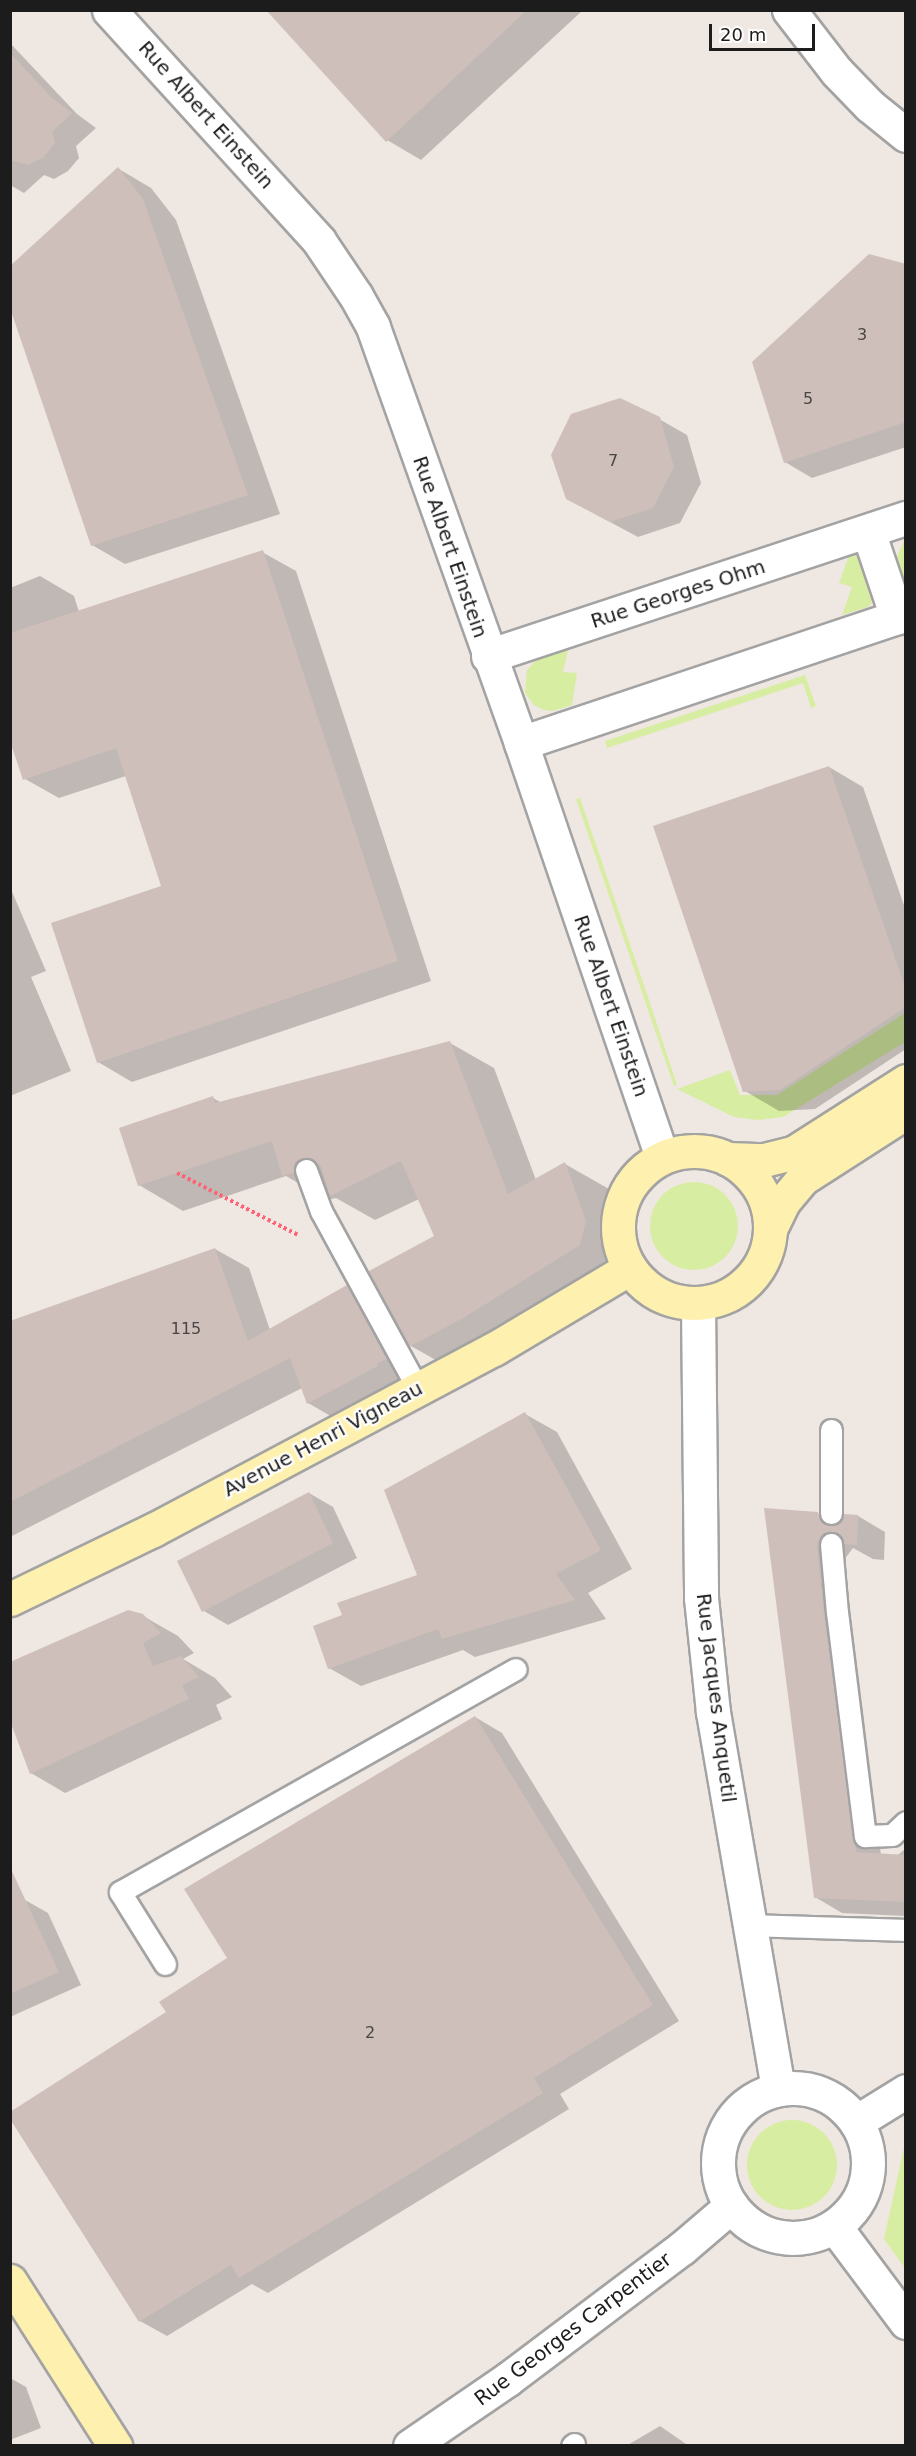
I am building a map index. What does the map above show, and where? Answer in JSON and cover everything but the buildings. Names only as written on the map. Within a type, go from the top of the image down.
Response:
[{"type":"street","name":"Rue Albert Einstein","points":[[110,10],[320,242],[356,296],[386,360],[662,1157]]},
{"type":"street","points":[[789,10],[837,72],[870,106],[906,135]]},
{"type":"street","name":"Rue Georges Ohm","points":[[488,656],[906,518]]},
{"type":"street","points":[[520,743],[901,615],[868,531]]},
{"type":"street","points":[[906,1081],[795,1152],[764,1160],[728,1159],[706,1152],[684,1152],[662,1157],[641,1172],[626,1193],[618,1218],[619,1244],[630,1268],[643,1284],[659,1295],[678,1302],[698,1304],[721,1299],[740,1287],[756,1271],[766,1251],[770,1229],[783,1202],[802,1179],[906,1112]]},
{"type":"street","points":[[728,1159],[746,1172],[759,1188],[767,1208],[770,1229]]},
{"type":"street","name":"Avenue Henri Vigneau","points":[[10,1599],[125,1544],[494,1349],[630,1268]]},
{"type":"street","name":"Rue Jacques Anquetil","points":[[698,1304],[701,1598],[713,1712],[778,2089]]},
{"type":"street","points":[[778,2089],[812,2090],[838,2102],[856,2122],[864,2139],[868,2166],[862,2193],[854,2207],[834,2227],[809,2237],[786,2239],[761,2232],[748,2224],[731,2206],[720,2180],[718,2155],[722,2138],[734,2116],[753,2099],[778,2089]]},
{"type":"street","points":[[856,2122],[906,2091]]},
{"type":"street","name":"Rue Georges Carpentier","points":[[410,2445],[508,2379],[682,2248],[731,2206]]},
{"type":"street","points":[[834,2227],[906,2322]]},
{"type":"street","points":[[10,2282],[115,2445]]},
{"type":"lane","points":[[306,1170],[321,1211],[418,1389]]},
{"type":"lane","points":[[831,1430],[831,1513]]},
{"type":"lane","points":[[831,1544],[837,1612],[866,1836],[892,1835],[906,1822]]},
{"type":"lane","points":[[165,1964],[120,1892],[516,1669]]},
{"type":"lane","points":[[750,1925],[906,1930]]},
{"type":"path","points":[[177,1173],[300,1236],[308,1251],[327,1258],[343,1250]]},
{"type":"green space","points":[[905,539],[905,580],[898,566],[897,556]]},
{"type":"green space","points":[[850,553],[858,556],[872,602],[868,607],[842,615],[852,587],[839,583]]},
{"type":"green space","points":[[569,647],[563,672],[577,673],[572,705],[553,711],[544,710],[534,705],[525,693],[527,670],[539,657]]},
{"type":"green space","points":[[805,675],[816,706],[811,708],[803,683],[607,748],[605,741]]},
{"type":"green space","points":[[580,798],[677,1085],[674,1086],[576,799]]},
{"type":"green space","points":[[905,1013],[905,1042],[783,1117],[758,1120],[734,1117],[677,1089],[730,1070],[740,1095],[777,1095]]},
{"type":"green space","points":[[685,1182],[703,1182],[719,1189],[731,1201],[738,1217],[738,1235],[731,1251],[719,1263],[703,1270],[685,1270],[669,1263],[657,1251],[650,1235],[650,1217],[657,1201],[669,1189]]},
{"type":"green space","points":[[792,2120],[809,2124],[824,2133],[833,2148],[837,2165],[833,2182],[824,2197],[809,2206],[792,2210],[775,2206],[760,2197],[751,2182],[747,2165],[751,2148],[760,2133],[775,2124]]},
{"type":"green space","points":[[905,2143],[905,2268],[884,2239]]}]
